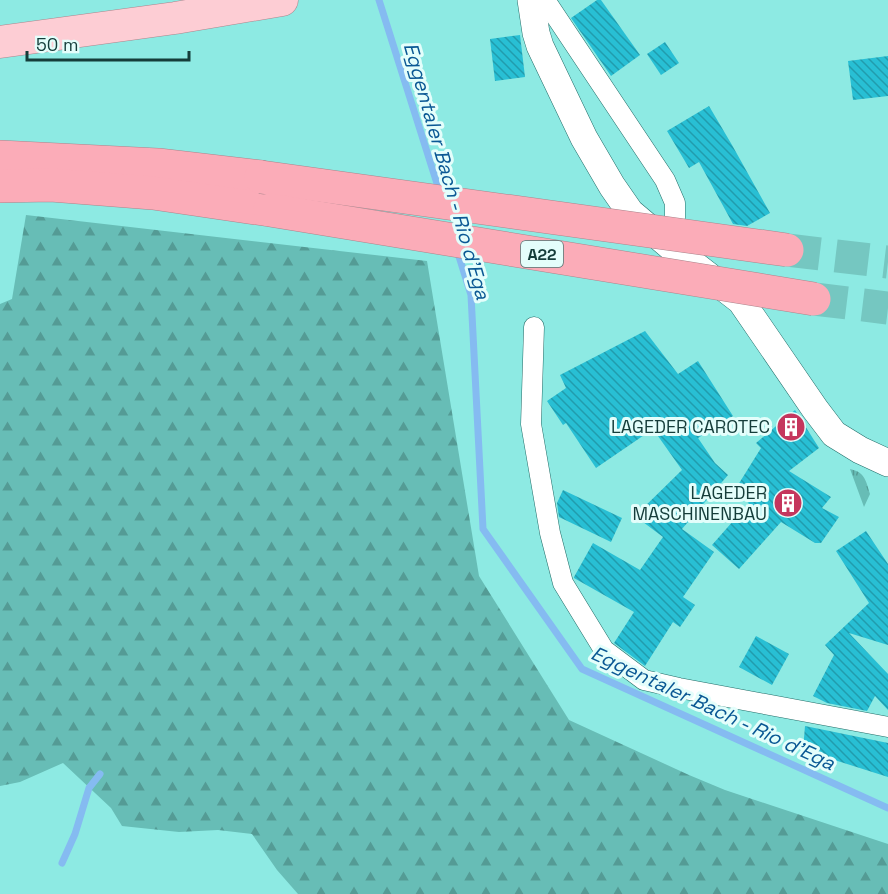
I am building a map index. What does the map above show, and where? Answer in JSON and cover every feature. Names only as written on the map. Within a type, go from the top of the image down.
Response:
[{"type":"highway","name":"A22","points":[[0,157],[158,165],[261,177],[787,250]]},
{"type":"highway","name":"A22","points":[[0,186],[51,185],[153,193],[814,299]]},
{"type":"main road","points":[[0,42],[175,18],[275,1]]},
{"type":"street","points":[[531,0],[540,46],[584,138],[630,212],[741,301],[834,434],[888,463]]},
{"type":"street","points":[[544,0],[665,180],[675,202],[670,246]]},
{"type":"street","points":[[534,327],[531,424],[550,533],[562,583],[604,650],[644,680],[888,727]]},
{"type":"green space","points":[[26,215],[427,261],[479,576],[569,720],[725,790],[888,844],[888,894],[298,894],[277,870],[252,834],[218,830],[179,832],[122,826],[111,808],[63,763],[20,782],[0,786],[0,304],[12,299]]},
{"type":"green space","points":[[850,469],[859,472],[867,485],[870,494],[864,507]]},
{"type":"building","points":[[597,0],[601,0],[640,55],[611,76],[571,18]]},
{"type":"building","points":[[520,35],[525,77],[495,81],[490,39]]},
{"type":"building","points":[[665,42],[679,63],[661,75],[647,54]]},
{"type":"building","points":[[888,56],[888,96],[853,100],[848,61]]},
{"type":"building","points":[[709,106],[770,213],[747,226],[733,224],[699,162],[689,168],[667,131]]},
{"type":"building","points":[[645,331],[678,374],[698,361],[733,416],[698,438],[715,463],[728,475],[682,529],[714,552],[683,597],[695,605],[680,627],[673,622],[645,666],[614,643],[634,612],[574,577],[593,543],[640,570],[663,537],[635,516],[682,470],[653,429],[596,468],[566,423],[563,425],[547,401],[566,388],[560,375]]},
{"type":"building","points":[[795,410],[819,448],[789,471],[831,497],[822,508],[839,517],[821,543],[815,543],[781,522],[739,569],[712,545],[749,503],[733,493],[761,448],[756,443]]},
{"type":"building","points":[[563,490],[622,518],[611,542],[559,517],[557,503]]},
{"type":"building","points":[[866,531],[888,564],[888,645],[849,633],[888,674],[888,710],[875,696],[867,711],[827,703],[813,696],[834,655],[825,645],[869,603],[836,551]]},
{"type":"building","points":[[756,636],[789,654],[772,685],[739,667]]},
{"type":"building","points":[[805,726],[888,743],[888,777],[803,750]]},
{"type":"waterway","name":"Eggentaler Bach - Rio d'Ega","points":[[379,0],[440,193]]},
{"type":"waterway","name":"Eggentaler Bach - Rio d'Ega","points":[[457,250],[471,295],[483,529],[582,669],[888,808]]},
{"type":"waterway","points":[[62,863],[75,834],[89,788],[100,774]]},
{"type":"tunnel","points":[[787,250],[888,262]]},
{"type":"tunnel","points":[[814,299],[888,308]]},
{"type":"place","name":"LAGEDER CAROTEC","points":[[791,427]]},
{"type":"place","name":"LAGEDER MASCHINENBAU","points":[[788,503]]}]
